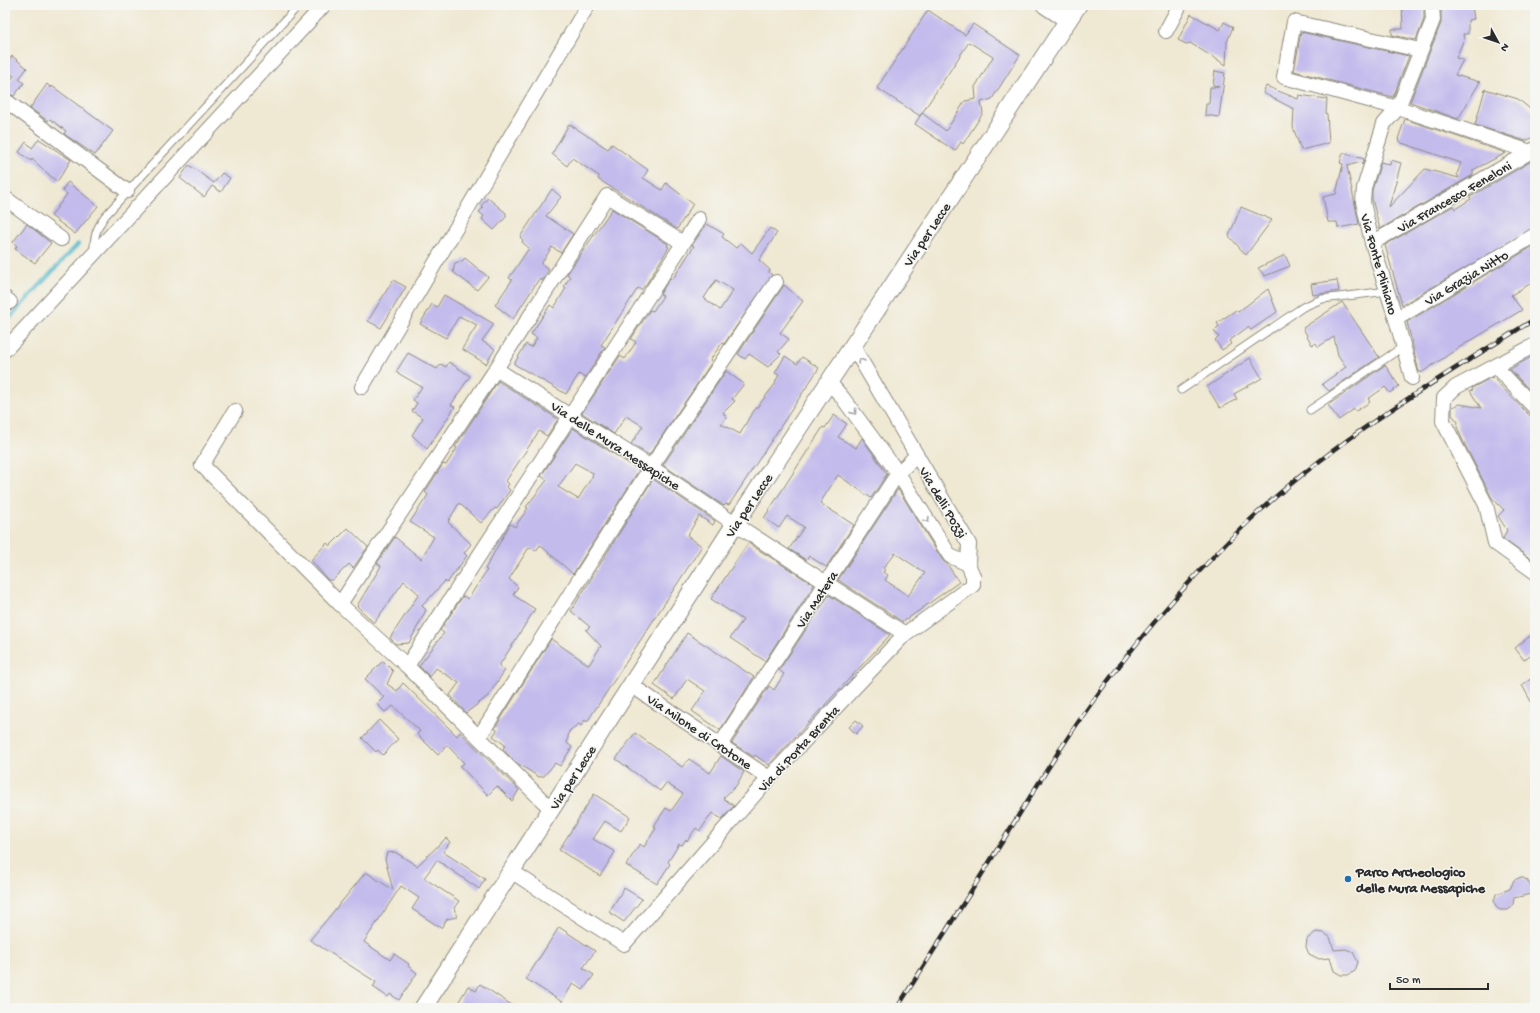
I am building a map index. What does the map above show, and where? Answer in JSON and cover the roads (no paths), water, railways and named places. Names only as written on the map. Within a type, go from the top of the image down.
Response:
[{"type":"street","points":[[5,350],[324,5]]},
{"type":"street","points":[[362,387],[588,5]]},
{"type":"street","points":[[1045,5],[1068,20]]},
{"type":"street","name":"Via per Lecce","points":[[423,1008],[630,684],[852,345],[1078,5]]},
{"type":"street","points":[[1166,31],[1180,5]]},
{"type":"street","name":"Via Fonte Pliniano","points":[[1412,378],[1388,291],[1372,243],[1363,202],[1364,188],[1384,124],[1398,108],[1433,20],[1432,5]]},
{"type":"street","points":[[1420,50],[1294,22],[1284,77],[1398,108],[1533,150]]},
{"type":"street","points":[[5,100],[127,191]]},
{"type":"street","name":"Via Francesco Feneloni","points":[[1372,243],[1533,150]]},
{"type":"street","points":[[340,604],[496,369],[607,196],[683,243]]},
{"type":"street","points":[[5,198],[61,239]]},
{"type":"street","points":[[407,666],[699,219]]},
{"type":"street","name":"Via Grazia Nitto","points":[[1396,319],[1535,235]]},
{"type":"street","points":[[479,737],[651,467],[776,282]]},
{"type":"street","name":"Via delli Pozzi","points":[[829,382],[842,397],[898,473],[950,556],[968,564],[970,544],[916,456],[852,345]]},
{"type":"street","points":[[1535,345],[1456,387],[1444,398],[1443,421],[1486,505],[1495,543],[1535,572]]},
{"type":"street","points":[[1496,367],[1535,408]]},
{"type":"street","name":"Via delle Mura Messapiche","points":[[496,369],[651,467],[735,524],[827,582],[905,634]]},
{"type":"street","points":[[235,411],[202,465],[340,604],[407,666],[551,809]]},
{"type":"street","name":"Via Matera","points":[[720,745],[898,473],[916,456]]},
{"type":"street","name":"Via di Porta Brenta","points":[[511,871],[624,944],[769,778],[905,634],[973,586],[973,576],[968,564]]},
{"type":"street","name":"Via Milone di Crotone","points":[[630,684],[769,778]]},
{"type":"lane","points":[[94,254],[93,240],[97,228],[127,191],[299,5]]},
{"type":"lane","points":[[1181,390],[1303,307],[1322,299],[1388,291]]},
{"type":"lane","points":[[1310,410],[1404,346]]},
{"type":"waterway","points":[[5,323],[78,244]]},
{"type":"railway","points":[[897,1008],[1071,732],[1142,637],[1194,577],[1250,520],[1316,463],[1387,412],[1535,319]]},
{"type":"place","name":"Parco Archeologico delle Mura Messapiche","points":[[1348,879]]}]
